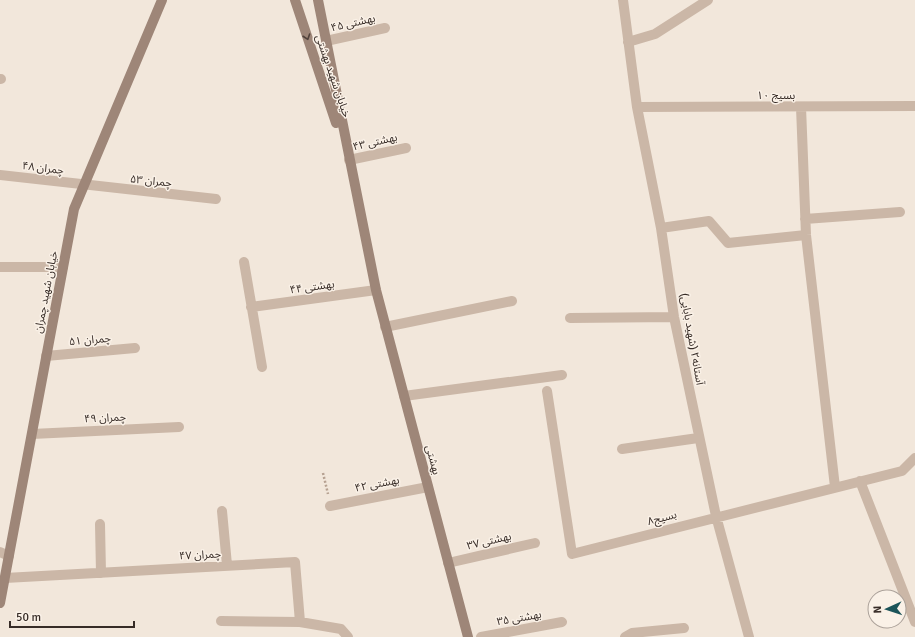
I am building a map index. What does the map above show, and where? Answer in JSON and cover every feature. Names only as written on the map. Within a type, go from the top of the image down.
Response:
[{"type":"main road","name":"خیابان شهید چمران","points":[[0,603],[4,578],[4,554],[32,434],[74,209],[162,0]]},
{"type":"main road","name":"خیابان شهید بهشتی","points":[[295,0],[349,160]]},
{"type":"main road","name":"خیابان شهید بهشتی","points":[[318,0],[376,290]]},
{"type":"main road","name":"بهشتی","points":[[376,290],[468,637]]},
{"type":"street","name":"آستانه۲ (شهید بابایی)","points":[[623,0],[637,107],[661,228],[674,317],[698,438],[716,516],[748,637]]},
{"type":"street","points":[[628,42],[655,34],[708,0]]},
{"type":"street","name":"بهشتی ۴۵","points":[[326,41],[385,28]]},
{"type":"street","name":"بسیج ۱۰","points":[[637,107],[915,106]]},
{"type":"street","points":[[801,107],[806,235],[835,487]]},
{"type":"street","name":"بهشتی ۴۳","points":[[349,160],[406,148]]},
{"type":"street","name":"چمران ۴۸","points":[[0,175],[84,186]]},
{"type":"street","name":"چمران ۵۳","points":[[84,186],[216,199]]},
{"type":"street","points":[[805,219],[900,212]]},
{"type":"street","points":[[661,228],[709,221],[728,242],[806,235]]},
{"type":"street","points":[[244,262],[262,367]]},
{"type":"street","points":[[0,267],[63,267]]},
{"type":"street","name":"بهشتی ۴۴","points":[[252,307],[376,290]]},
{"type":"street","points":[[385,326],[512,302]]},
{"type":"street","points":[[570,318],[674,317]]},
{"type":"street","name":"چمران ۵۱","points":[[46,356],[135,348]]},
{"type":"street","points":[[404,396],[562,375]]},
{"type":"street","name":"بسیج۸","points":[[547,390],[572,554],[716,516],[902,470],[915,458]]},
{"type":"street","name":"چمران ۴۹","points":[[32,434],[179,427]]},
{"type":"street","points":[[622,449],[698,438]]},
{"type":"street","points":[[860,481],[915,622]]},
{"type":"street","name":"بهشتی ۴۲","points":[[330,506],[428,486]]},
{"type":"street","points":[[222,511],[227,565]]},
{"type":"street","points":[[100,524],[100,573]]},
{"type":"street","name":"بهشتی ۳۷","points":[[448,563],[535,543]]},
{"type":"street","name":"چمران ۴۷","points":[[4,578],[294,562],[300,622]]},
{"type":"street","points":[[221,622],[300,622],[341,629],[348,637]]},
{"type":"street","name":"بهشتی ۳۵","points":[[481,637],[562,622]]},
{"type":"street","points":[[625,637],[632,633],[684,628]]},
{"type":"path","points":[[323,473],[330,506]]}]
